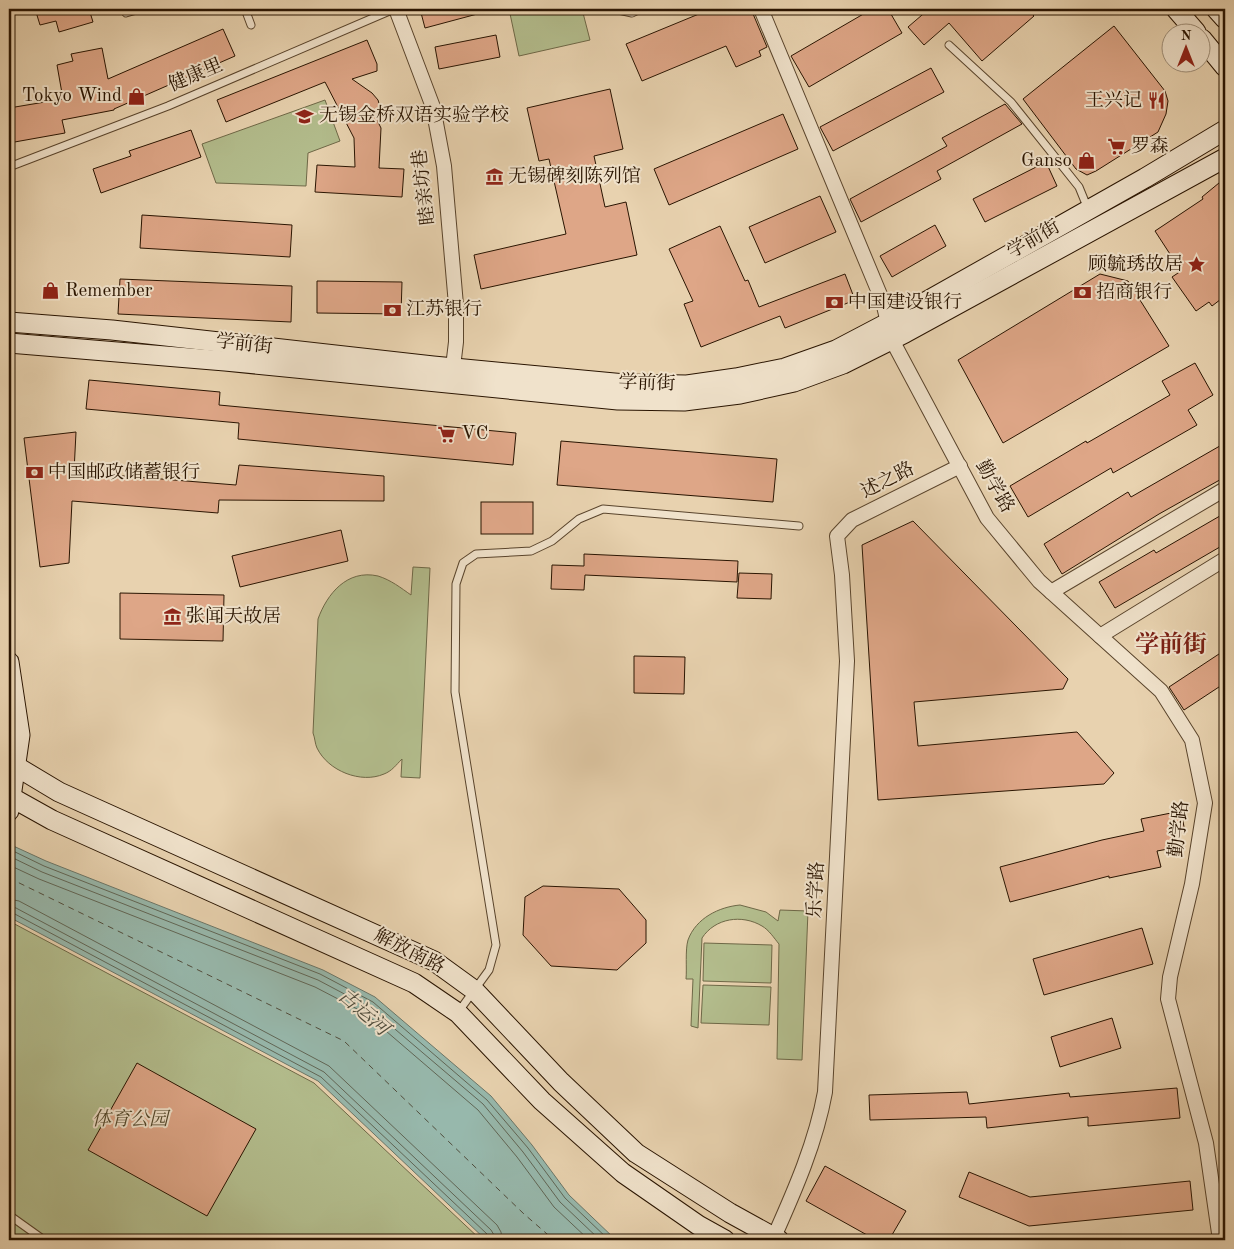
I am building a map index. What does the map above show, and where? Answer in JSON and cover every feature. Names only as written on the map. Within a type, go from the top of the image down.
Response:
[{"type":"main road","points":[[1176,9],[1187,22]]},
{"type":"main road","points":[[1216,9],[1225,19]]},
{"type":"main road","points":[[1212,51],[1225,67]]},
{"type":"main road","name":"学前街","points":[[9,343],[225,361],[618,400],[684,401],[740,394],[794,382],[843,364],[889,332],[1088,209],[1225,130]]},
{"type":"main road","name":"学前街","points":[[9,322],[112,330],[625,384],[687,385],[785,368],[889,332],[1225,158]]},
{"type":"main road","points":[[9,662],[20,735],[12,764],[9,801]]},
{"type":"main road","name":"解放南路","points":[[12,764],[59,792],[434,961],[474,990],[561,1082],[636,1153],[730,1213],[777,1239]]},
{"type":"main road","name":"解放南路","points":[[9,801],[414,983],[458,1013],[542,1101],[623,1173],[698,1225],[725,1240]]},
{"type":"street","name":"睦亲坊巷","points":[[395,9],[433,107],[444,166],[456,305],[454,367]]},
{"type":"street","name":"勤学路","points":[[761,9],[883,302],[889,332],[987,518],[1039,581],[1161,691],[1192,740],[1205,803],[1192,884],[1170,977],[1168,999],[1206,1143],[1220,1240]]},
{"type":"street","name":"述之路","points":[[838,536],[852,520],[960,466]]},
{"type":"street","points":[[1051,592],[1225,489]]},
{"type":"street","name":"乐学路","points":[[777,1239],[821,1117],[825,1092],[848,661],[838,536]]},
{"type":"street","points":[[1100,636],[1225,559]]},
{"type":"lane","points":[[126,13],[140,9]]},
{"type":"lane","points":[[245,9],[251,25]]},
{"type":"lane","name":"健康里","points":[[9,167],[168,106],[395,9]]},
{"type":"lane","points":[[614,9],[632,13],[640,9]]},
{"type":"lane","points":[[949,45],[1011,102],[1078,187],[1088,209]]},
{"type":"lane","points":[[458,1013],[489,970],[496,945],[455,692],[456,584],[464,563],[476,554],[531,551],[552,541],[579,519],[603,509],[799,526]]},
{"type":"lane","points":[[9,1215],[44,1240]]},
{"type":"green space","points":[[509,9],[582,9],[590,40],[519,56]]},
{"type":"green space","points":[[325,100],[340,141],[308,153],[306,186],[216,183],[202,144]]},
{"type":"green space","points":[[413,567],[430,568],[420,778],[401,777],[402,759],[394,768],[384,774],[375,777],[356,776],[337,769],[329,763],[316,746],[313,733],[318,619],[333,593],[348,580],[357,576],[378,576],[392,582],[411,595]]},
{"type":"green space","points":[[740,905],[766,912],[778,921],[780,910],[808,911],[802,1060],[777,1059],[779,944],[767,930],[754,922],[738,919],[721,922],[707,931],[702,938],[698,1028],[691,1026],[693,979],[686,979],[688,940],[702,920],[709,915],[724,908]]},
{"type":"green space","name":"体育公园","points":[[9,921],[314,1083],[481,1240],[9,1240]]},
{"type":"green space","points":[[704,943],[772,945],[771,983],[703,981]]},
{"type":"green space","points":[[703,985],[771,987],[769,1025],[701,1023]]},
{"type":"water","name":"古运河","points":[[9,844],[46,861],[323,970],[375,997],[491,1096],[532,1145],[569,1195],[616,1240],[486,1240],[318,1081],[9,917]]},
{"type":"building","points":[[46,9],[89,9],[93,22],[59,32],[56,21],[40,25],[36,12]]},
{"type":"building","points":[[420,9],[481,9],[481,13],[425,28]]},
{"type":"building","points":[[711,9],[751,9],[767,47],[759,51],[761,56],[736,67],[726,46],[642,81],[626,44]]},
{"type":"building","points":[[872,9],[888,9],[902,33],[809,87],[791,56]]},
{"type":"building","points":[[929,9],[1027,9],[1034,16],[982,61],[949,23],[924,45],[908,27]]},
{"type":"building","points":[[1114,26],[1165,91],[1168,101],[1166,114],[1158,132],[1087,175],[1076,169],[1023,99]]},
{"type":"building","points":[[223,29],[235,56],[114,110],[62,120],[65,133],[9,143],[9,108],[63,99],[57,65],[73,61],[71,54],[102,48],[108,79]]},
{"type":"building","points":[[496,35],[500,57],[439,69],[435,47]]},
{"type":"building","points":[[367,40],[377,64],[377,71],[352,79],[372,93],[378,100],[380,107],[378,122],[381,128],[379,168],[404,169],[402,197],[315,192],[317,165],[355,167],[354,138],[325,82],[226,122],[217,100]]},
{"type":"building","points":[[931,68],[944,92],[833,151],[820,127]]},
{"type":"building","points":[[610,89],[623,149],[594,156],[605,207],[626,202],[637,255],[481,289],[474,255],[566,234],[549,159],[539,161],[527,108]]},
{"type":"building","points":[[1005,104],[1022,124],[937,171],[941,179],[861,222],[850,199],[947,146],[942,138]]},
{"type":"building","points":[[783,114],[798,149],[669,205],[654,169]]},
{"type":"building","points":[[191,130],[201,157],[101,193],[93,169],[131,156],[129,151]]},
{"type":"building","points":[[1046,162],[1057,186],[985,222],[973,199]]},
{"type":"building","points":[[1225,178],[1225,296],[1212,306],[1209,302],[1196,311],[1172,277],[1181,271],[1155,231],[1203,199],[1202,197]]},
{"type":"building","points":[[820,196],[836,232],[765,263],[749,227]]},
{"type":"building","points":[[142,215],[292,225],[290,257],[140,248]]},
{"type":"building","points":[[935,225],[946,246],[892,277],[880,256]]},
{"type":"building","points":[[720,226],[745,281],[748,280],[759,307],[845,274],[855,300],[785,328],[780,316],[701,347],[684,304],[693,301],[669,249]]},
{"type":"building","points":[[1100,274],[1128,281],[1169,346],[1003,443],[958,360]]},
{"type":"building","points":[[120,279],[292,286],[291,322],[118,314]]},
{"type":"building","points":[[317,281],[402,282],[401,314],[317,313]]},
{"type":"building","points":[[1195,363],[1213,395],[1188,410],[1197,425],[1113,473],[1111,468],[1028,517],[1010,486],[1086,441],[1087,443],[1170,395],[1162,381]]},
{"type":"building","points":[[89,380],[220,392],[219,405],[516,433],[513,465],[238,439],[239,423],[86,409]]},
{"type":"building","points":[[76,432],[74,472],[236,485],[239,465],[384,476],[384,501],[219,500],[218,513],[72,501],[69,563],[40,567],[24,438]]},
{"type":"building","points":[[561,441],[777,459],[773,502],[557,485]]},
{"type":"building","points":[[1225,443],[1225,477],[1159,514],[1062,574],[1044,544],[1128,492],[1131,497]]},
{"type":"building","points":[[481,502],[533,502],[533,534],[481,534]]},
{"type":"building","points":[[1225,513],[1225,544],[1115,608],[1099,582],[1154,550],[1156,553]]},
{"type":"building","points":[[913,521],[1068,679],[1063,689],[914,702],[918,746],[1077,732],[1114,773],[1104,784],[878,800],[862,545]]},
{"type":"building","points":[[341,530],[348,561],[240,587],[232,556]]},
{"type":"building","points":[[584,554],[738,561],[737,582],[585,575],[584,590],[551,589],[552,565],[584,566]]},
{"type":"building","points":[[739,573],[772,574],[771,599],[737,598]]},
{"type":"building","name":"张闻天故居","points":[[120,593],[224,595],[223,641],[120,639]]},
{"type":"building","points":[[1225,650],[1225,683],[1184,710],[1169,687]]},
{"type":"building","points":[[634,656],[685,657],[684,694],[634,693]]},
{"type":"building","points":[[1181,811],[1185,832],[1176,834],[1179,847],[1157,851],[1161,867],[1109,878],[1109,876],[1010,902],[1000,867],[1144,831],[1141,819]]},
{"type":"building","points":[[543,886],[619,889],[646,920],[646,943],[617,970],[551,966],[523,935],[525,897]]},
{"type":"building","points":[[1142,928],[1153,964],[1044,995],[1033,959]]},
{"type":"building","points":[[1112,1018],[1121,1048],[1060,1067],[1051,1037]]},
{"type":"building","points":[[137,1063],[256,1129],[207,1216],[88,1150]]},
{"type":"building","points":[[1177,1088],[1180,1118],[1088,1126],[1088,1117],[987,1128],[986,1117],[870,1120],[869,1095],[967,1092],[969,1104],[1069,1093],[1070,1097]]},
{"type":"building","points":[[825,1166],[906,1211],[889,1240],[876,1240],[806,1201]]},
{"type":"building","points":[[969,1172],[1030,1197],[1190,1181],[1193,1210],[1029,1226],[959,1197]]},
{"type":"ferry route","points":[[9,878],[344,1041],[524,1214],[554,1240]]},
{"type":"place","name":"Tokyo Wind","points":[[136,96]]},
{"type":"place","name":"王兴记","points":[[1156,101]]},
{"type":"place","name":"无锡金桥双语实验学校","points":[[305,116]]},
{"type":"place","name":"罗森","points":[[1117,147]]},
{"type":"place","name":"Ganso","points":[[1086,161]]},
{"type":"place","name":"无锡碑刻陈列馆","points":[[494,177]]},
{"type":"place","name":"顾毓琇故居","points":[[1197,265]]},
{"type":"place","name":"Remember","points":[[51,291]]},
{"type":"place","name":"招商银行","points":[[1082,293]]},
{"type":"place","name":"中国建设银行","points":[[834,303]]},
{"type":"place","name":"江苏银行","points":[[392,310]]},
{"type":"place","name":"VC","points":[[447,434]]},
{"type":"place","name":"中国邮政储蓄银行","points":[[34,473]]},
{"type":"place","name":"张闻天故居","points":[[172,617]]},
{"type":"district","name":"学前街","points":[[1171,646]]}]
